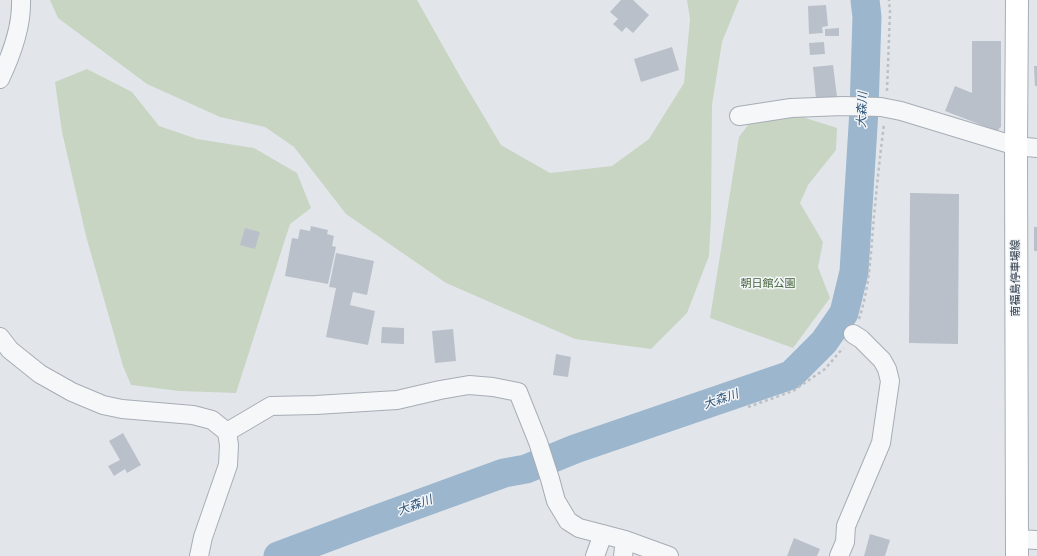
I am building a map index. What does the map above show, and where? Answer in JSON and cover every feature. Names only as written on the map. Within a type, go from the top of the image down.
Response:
[{"type":"main road","name":"南福島停車場線","points":[[1016,0],[1016,146],[1024,545]]},
{"type":"street","points":[[0,79],[10,58],[20,21],[21,0]]},
{"type":"street","points":[[739,116],[791,108],[843,106],[884,108],[901,111],[1016,146],[1037,148]]},
{"type":"street","points":[[838,556],[845,542],[846,526],[881,443],[890,381],[887,368],[882,360],[861,339],[853,334]]},
{"type":"street","points":[[0,337],[10,350],[40,374],[72,392],[103,405],[122,409],[193,414],[212,420],[227,432],[229,445],[228,465],[203,537],[198,556]]},
{"type":"street","points":[[227,432],[271,406],[397,400],[469,385],[493,387],[518,392],[538,442],[556,501],[568,521],[580,528],[603,534],[624,548],[669,556]]},
{"type":"street","points":[[595,556],[603,534]]},
{"type":"path","points":[[748,407],[793,391],[825,369],[853,334],[862,310],[870,269],[884,108],[890,12],[889,0]]},
{"type":"green space","points":[[50,0],[417,0],[501,145],[550,173],[612,166],[649,139],[684,83],[690,19],[687,0],[739,0],[722,42],[712,105],[711,218],[709,256],[687,313],[651,349],[575,339],[446,283],[346,214],[294,147],[265,127],[220,117],[147,84],[58,18]]},
{"type":"green space","points":[[87,69],[132,92],[159,126],[197,139],[254,148],[297,173],[311,208],[290,224],[236,393],[179,391],[131,385],[123,366],[86,236],[62,132],[55,82]]},
{"type":"green space","name":"朝日館公園","points":[[793,114],[837,128],[836,150],[808,185],[800,203],[823,242],[818,267],[830,298],[793,348],[710,318],[739,137],[751,121]]},
{"type":"building","points":[[621,0],[633,0],[649,15],[633,33],[626,27],[622,32],[613,24],[618,19],[610,12]]},
{"type":"building","points":[[826,5],[828,26],[822,27],[823,33],[809,34],[808,6]]},
{"type":"building","points":[[839,28],[839,36],[825,36],[825,29]]},
{"type":"building","points":[[972,41],[1001,41],[1001,127],[997,131],[945,111],[955,86],[972,93]]},
{"type":"building","points":[[824,42],[825,54],[810,55],[809,43]]},
{"type":"building","points":[[672,47],[679,70],[641,82],[634,59]]},
{"type":"building","points":[[833,65],[837,97],[816,99],[813,67]]},
{"type":"building","points":[[1034,66],[1037,66],[1037,86],[1035,86]]},
{"type":"building","points":[[910,193],[959,194],[958,344],[909,343]]},
{"type":"building","points":[[311,226],[328,230],[327,234],[334,236],[332,246],[336,247],[328,284],[285,276],[292,238],[298,239],[300,229],[310,231]]},
{"type":"building","points":[[1034,227],[1037,227],[1037,251],[1034,251]]},
{"type":"building","points":[[245,228],[260,232],[255,249],[240,245]]},
{"type":"building","points":[[336,253],[374,261],[367,295],[353,292],[350,305],[375,311],[368,345],[326,337],[336,288],[329,287]]},
{"type":"building","points":[[382,327],[404,328],[404,344],[381,343]]},
{"type":"building","points":[[453,329],[456,361],[435,363],[432,331]]},
{"type":"building","points":[[556,354],[571,357],[568,377],[553,375]]},
{"type":"building","points":[[123,433],[141,465],[127,473],[125,469],[114,476],[108,466],[120,460],[109,441]]},
{"type":"building","points":[[870,534],[890,540],[885,556],[864,556]]},
{"type":"building","points":[[794,538],[820,549],[817,556],[787,556]]},
{"type":"waterway","name":"大森川","points":[[278,556],[504,473],[526,469],[575,449],[791,375],[824,342],[844,313],[854,272],[864,110],[867,17],[865,0]]}]
